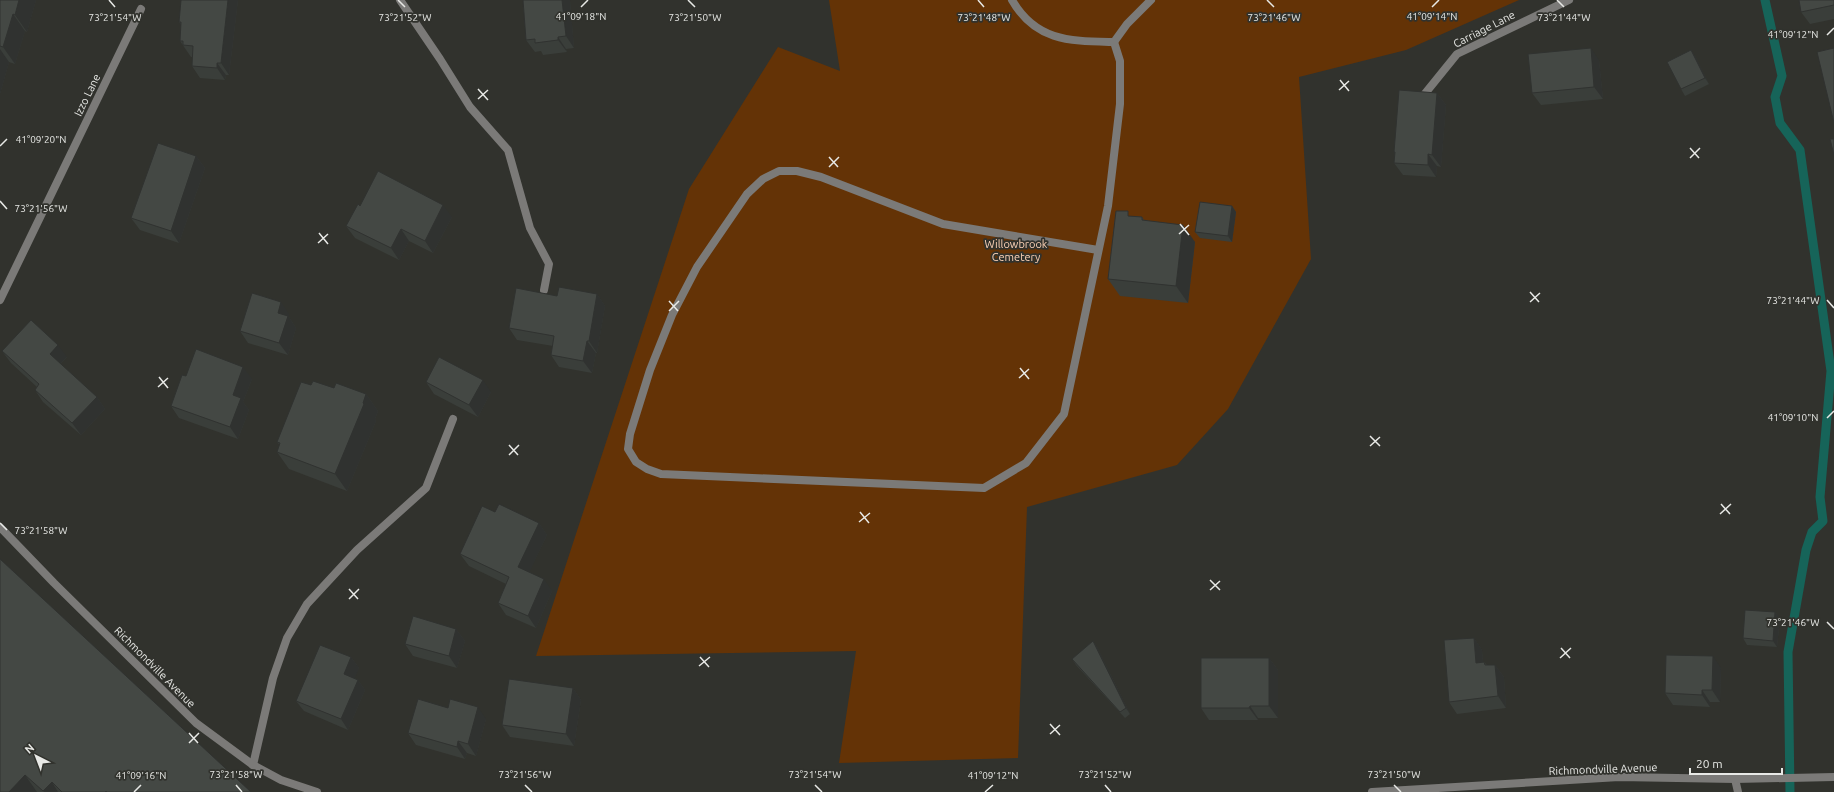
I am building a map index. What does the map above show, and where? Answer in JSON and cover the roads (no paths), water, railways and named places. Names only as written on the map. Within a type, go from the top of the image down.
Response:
[{"type":"street","points":[[400,0],[440,59],[470,108],[508,150],[530,228],[549,264],[544,290]]},
{"type":"street","points":[[1012,0],[1019,12],[1034,26],[1052,36],[1070,41],[1114,42]]},
{"type":"street","points":[[1114,42],[1127,24],[1151,0]]},
{"type":"street","name":"Carriage Lane","points":[[1423,96],[1456,54],[1569,0]]},
{"type":"street","name":"Izzo Lane","points":[[0,300],[142,9]]},
{"type":"street","points":[[1098,250],[943,224],[821,177],[797,171],[779,171],[763,179],[747,194],[697,267],[672,315],[650,370],[630,434],[628,449],[636,462],[647,469],[661,474],[984,488],[1026,463],[1064,414],[1108,206],[1120,104],[1120,61],[1114,42]]},
{"type":"street","points":[[253,765],[273,678],[286,638],[312,598],[357,550],[426,488],[453,419]]},
{"type":"street","name":"Richmondville Avenue","points":[[0,527],[54,583],[196,723],[253,765],[281,780],[317,792]]},
{"type":"street","name":"Richmondville Avenue","points":[[1372,792],[1454,789],[1619,777],[1806,779],[1834,777]]},
{"type":"street","points":[[1734,779],[1738,792]]},
{"type":"waterway","points":[[1765,0],[1782,76],[1775,97],[1780,123],[1800,150],[1831,371],[1820,497],[1823,521],[1812,532],[1806,550],[1788,652],[1790,792]]},
{"type":"park label","name":"Willowbrook Cemetery","points":[[1016,250]]}]
